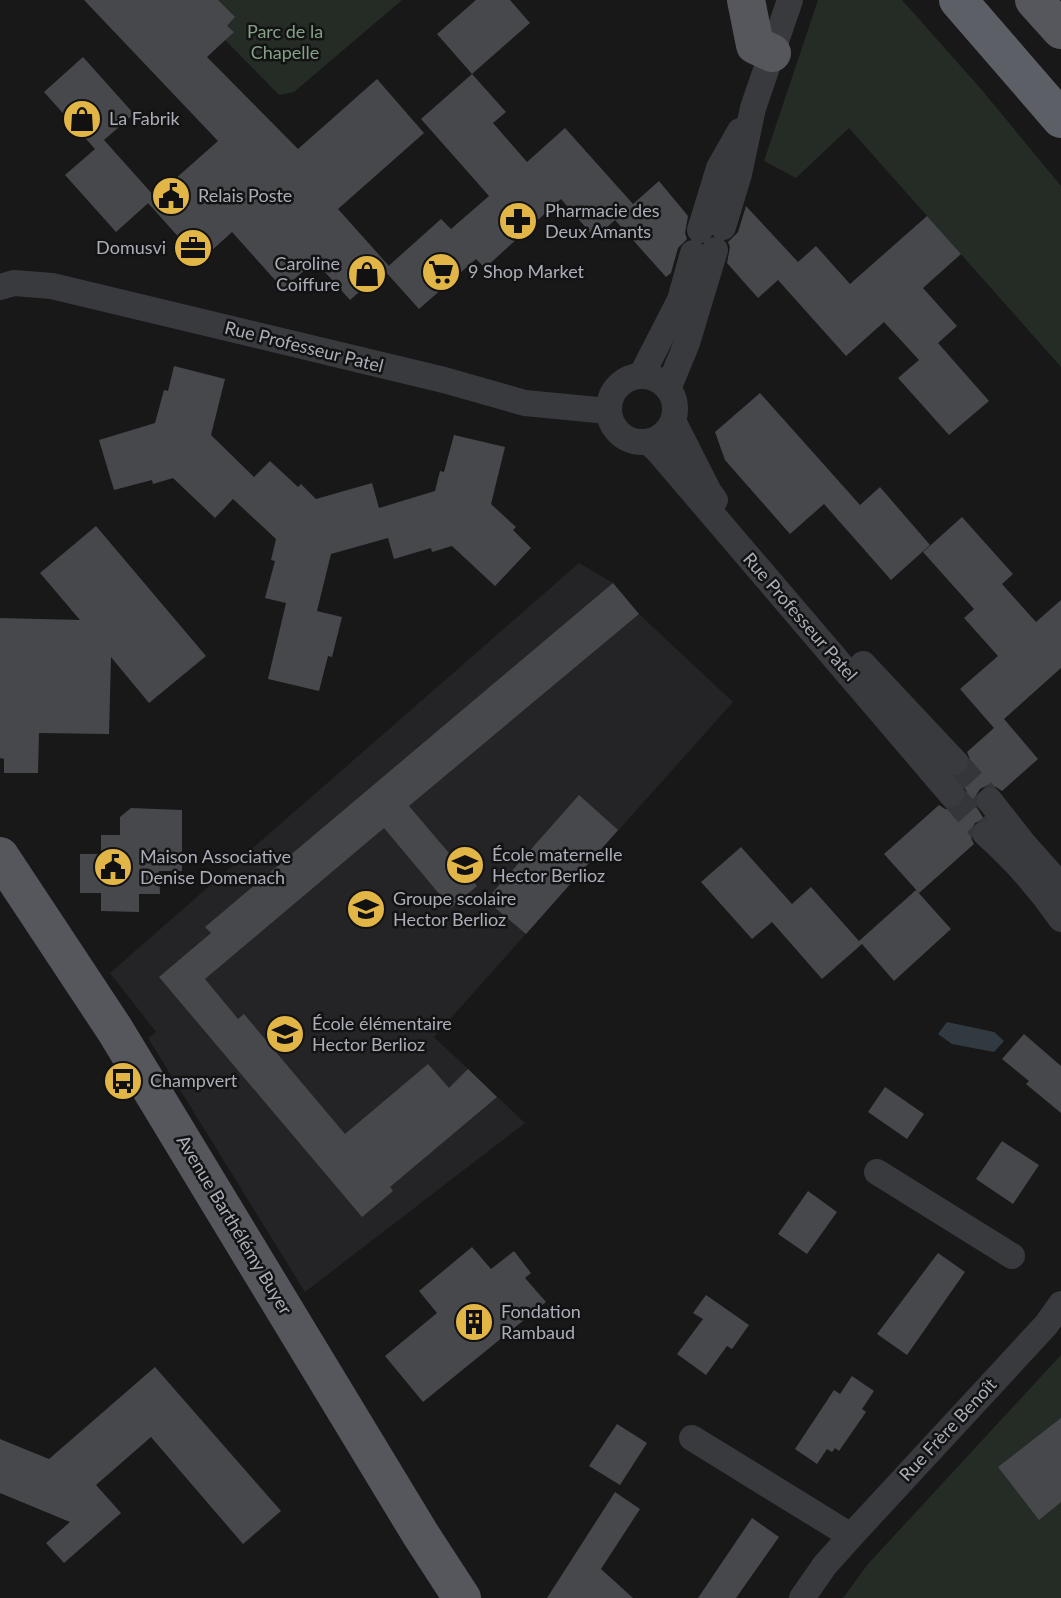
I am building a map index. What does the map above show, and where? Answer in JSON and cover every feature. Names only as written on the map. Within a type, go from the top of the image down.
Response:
[{"type":"highway","points":[[958,0],[1061,119]]},
{"type":"main road","points":[[746,0],[755,45],[772,52]]},
{"type":"main road","points":[[1034,0],[1061,30]]},
{"type":"main road","name":"Avenue Barthélémy Buyer","points":[[0,856],[115,1030],[421,1535],[462,1598]]},
{"type":"street","points":[[641,376],[739,174],[753,108],[790,0]]},
{"type":"street","points":[[668,389],[687,344],[708,240]]},
{"type":"street","name":"Rue Professeur Patel","points":[[0,287],[14,283],[52,286],[443,380],[525,403],[608,411]]},
{"type":"street","points":[[641,376],[652,377],[668,389],[673,399],[673,421],[667,431],[658,438],[648,442],[636,442],[626,438],[611,422],[608,411],[614,391],[621,383],[641,376]]},
{"type":"street","name":"Rue Professeur Patel","points":[[673,421],[709,492],[727,515],[829,629],[955,762]]},
{"type":"street","name":"Rue Professeur Patel","points":[[648,442],[951,794]]},
{"type":"street","points":[[990,802],[1061,886]]},
{"type":"street","points":[[986,834],[1018,865],[1061,919]]},
{"type":"street","points":[[877,1172],[1012,1256]]},
{"type":"street","name":"Rue Frère Benoît","points":[[802,1598],[850,1536],[1056,1314]]},
{"type":"street","points":[[692,1438],[850,1536]]},
{"type":"shaded area","name":"Groupe scolaire Hector Berlioz","points":[[579,563],[613,583],[639,614],[733,702],[434,1037],[525,1123],[305,1292],[148,1038],[156,1032],[110,973]]},
{"type":"shaded area","points":[[947,1022],[994,1032],[1004,1041],[994,1052],[952,1044],[938,1034]]},
{"type":"green space","name":"Parc de la Chapelle","points":[[186,0],[402,0],[294,92],[279,95]]},
{"type":"green space","points":[[818,0],[902,0],[981,89],[1061,186],[1061,367],[849,128],[796,178],[764,161]]},
{"type":"green space","points":[[1061,1355],[1061,1598],[843,1598],[868,1564]]},
{"type":"building","points":[[84,0],[218,0],[235,17],[227,26],[234,32],[207,57],[298,149],[377,79],[424,133],[338,209],[389,266],[350,300],[315,261],[283,289],[232,232],[200,261],[148,203],[218,141]]},
{"type":"building","points":[[476,0],[510,0],[530,23],[472,74],[437,34]]},
{"type":"building","points":[[83,57],[134,114],[104,140],[155,197],[116,232],[65,175],[95,149],[44,92]]},
{"type":"building","points":[[472,74],[506,112],[493,123],[527,162],[565,128],[633,204],[659,181],[688,216],[685,233],[687,239],[678,248],[671,273],[666,277],[615,220],[595,238],[561,199],[485,268],[476,259],[419,309],[384,270],[441,219],[451,229],[489,196],[421,119]]},
{"type":"building","points":[[746,206],[798,262],[816,246],[850,284],[927,216],[961,254],[923,288],[957,326],[938,343],[989,401],[949,435],[898,378],[919,360],[884,322],[846,356],[778,280],[758,298],[727,263],[730,247],[728,242],[738,232]]},
{"type":"building","points":[[174,366],[225,379],[211,435],[254,477],[270,461],[298,487],[301,484],[316,499],[372,483],[379,508],[435,491],[440,471],[444,472],[454,435],[505,447],[491,504],[516,527],[513,530],[531,548],[495,586],[452,546],[432,552],[431,548],[394,559],[388,538],[331,554],[317,611],[342,617],[332,657],[328,656],[319,691],[268,679],[286,603],[265,598],[275,561],[271,560],[276,539],[233,499],[215,518],[173,478],[153,484],[152,480],[114,490],[99,440],[155,423],[164,390],[168,391]]},
{"type":"building","points":[[760,393],[860,505],[880,487],[930,545],[891,580],[824,504],[790,534],[725,460],[715,432]]},
{"type":"building","points":[[962,517],[1013,574],[1002,584],[1036,622],[1061,600],[1061,668],[1004,719],[1038,759],[1002,791],[988,785],[980,789],[974,803],[984,819],[975,823],[971,830],[974,844],[919,893],[884,854],[939,805],[953,810],[962,805],[967,792],[958,777],[965,774],[970,767],[967,752],[994,728],[960,689],[998,656],[964,618],[974,609],[923,552]]},
{"type":"building","points":[[96,526],[206,656],[149,703],[111,657],[109,734],[39,733],[38,773],[4,773],[4,759],[0,758],[0,618],[80,620],[40,573]]},
{"type":"building","points":[[613,583],[639,614],[409,806],[477,886],[451,908],[384,828],[205,979],[238,1019],[244,1014],[345,1134],[428,1064],[449,1088],[468,1069],[497,1097],[390,1187],[393,1191],[362,1217],[159,977],[211,933],[205,927]]},
{"type":"building","points":[[579,795],[618,830],[526,934],[486,900]]},
{"type":"building","points":[[131,808],[182,810],[182,871],[159,871],[160,894],[139,894],[139,912],[101,911],[101,893],[80,893],[80,854],[101,854],[101,835],[120,835],[120,817]]},
{"type":"building","points":[[741,847],[792,904],[811,887],[859,941],[916,890],[951,929],[894,981],[862,944],[822,979],[772,922],[752,939],[701,882]]},
{"type":"building","points":[[1024,1034],[1061,1066],[1061,1113],[1026,1084],[1029,1081],[1002,1059]]},
{"type":"building","points":[[885,1087],[924,1114],[907,1139],[868,1112]]},
{"type":"building","points":[[1002,1141],[1039,1165],[1013,1204],[976,1179]]},
{"type":"building","points":[[808,1191],[837,1212],[807,1254],[778,1234]]},
{"type":"building","name":"Fondation Rambaud","points":[[472,1247],[491,1269],[514,1251],[531,1273],[525,1278],[546,1302],[423,1402],[385,1356],[437,1313],[419,1291]]},
{"type":"building","points":[[938,1253],[965,1272],[907,1355],[877,1334]]},
{"type":"building","points":[[706,1295],[749,1325],[732,1349],[727,1346],[706,1375],[677,1354],[703,1319],[693,1313]]},
{"type":"building","points":[[155,1367],[281,1511],[243,1544],[151,1437],[96,1485],[121,1513],[64,1563],[46,1543],[70,1522],[0,1493],[0,1439],[49,1459]]},
{"type":"building","points":[[852,1376],[874,1391],[862,1409],[866,1412],[839,1451],[835,1448],[832,1452],[827,1449],[817,1464],[795,1449],[834,1390],[840,1394]]},
{"type":"building","points":[[1061,1418],[1061,1502],[1039,1520],[998,1467]]},
{"type":"building","points":[[617,1424],[647,1443],[620,1485],[589,1466]]},
{"type":"building","points":[[615,1492],[640,1509],[601,1569],[633,1598],[547,1598]]},
{"type":"building","points":[[752,1518],[779,1537],[736,1598],[698,1598]]},
{"type":"tunnel","points":[[955,762],[990,801]]},
{"type":"tunnel","points":[[951,794],[986,834]]},
{"type":"place","name":"La Fabrik","points":[[82,119]]},
{"type":"place","name":"Relais Poste","points":[[171,196]]},
{"type":"place","name":"Pharmacie des Deux Amants","points":[[518,221]]},
{"type":"place","name":"Domusvi","points":[[193,248]]},
{"type":"place","name":"9 Shop Market","points":[[441,272]]},
{"type":"place","name":"Caroline Coiffure","points":[[367,274]]},
{"type":"place","name":"École maternelle Hector Berlioz","points":[[465,865]]},
{"type":"place","name":"Maison Associative Denise Domenach","points":[[113,867]]},
{"type":"place","name":"Groupe scolaire Hector Berlioz","points":[[366,909]]},
{"type":"place","name":"École élémentaire Hector Berlioz","points":[[285,1034]]},
{"type":"place","name":"Champvert","points":[[123,1081]]},
{"type":"place","name":"Fondation Rambaud","points":[[474,1322]]}]
